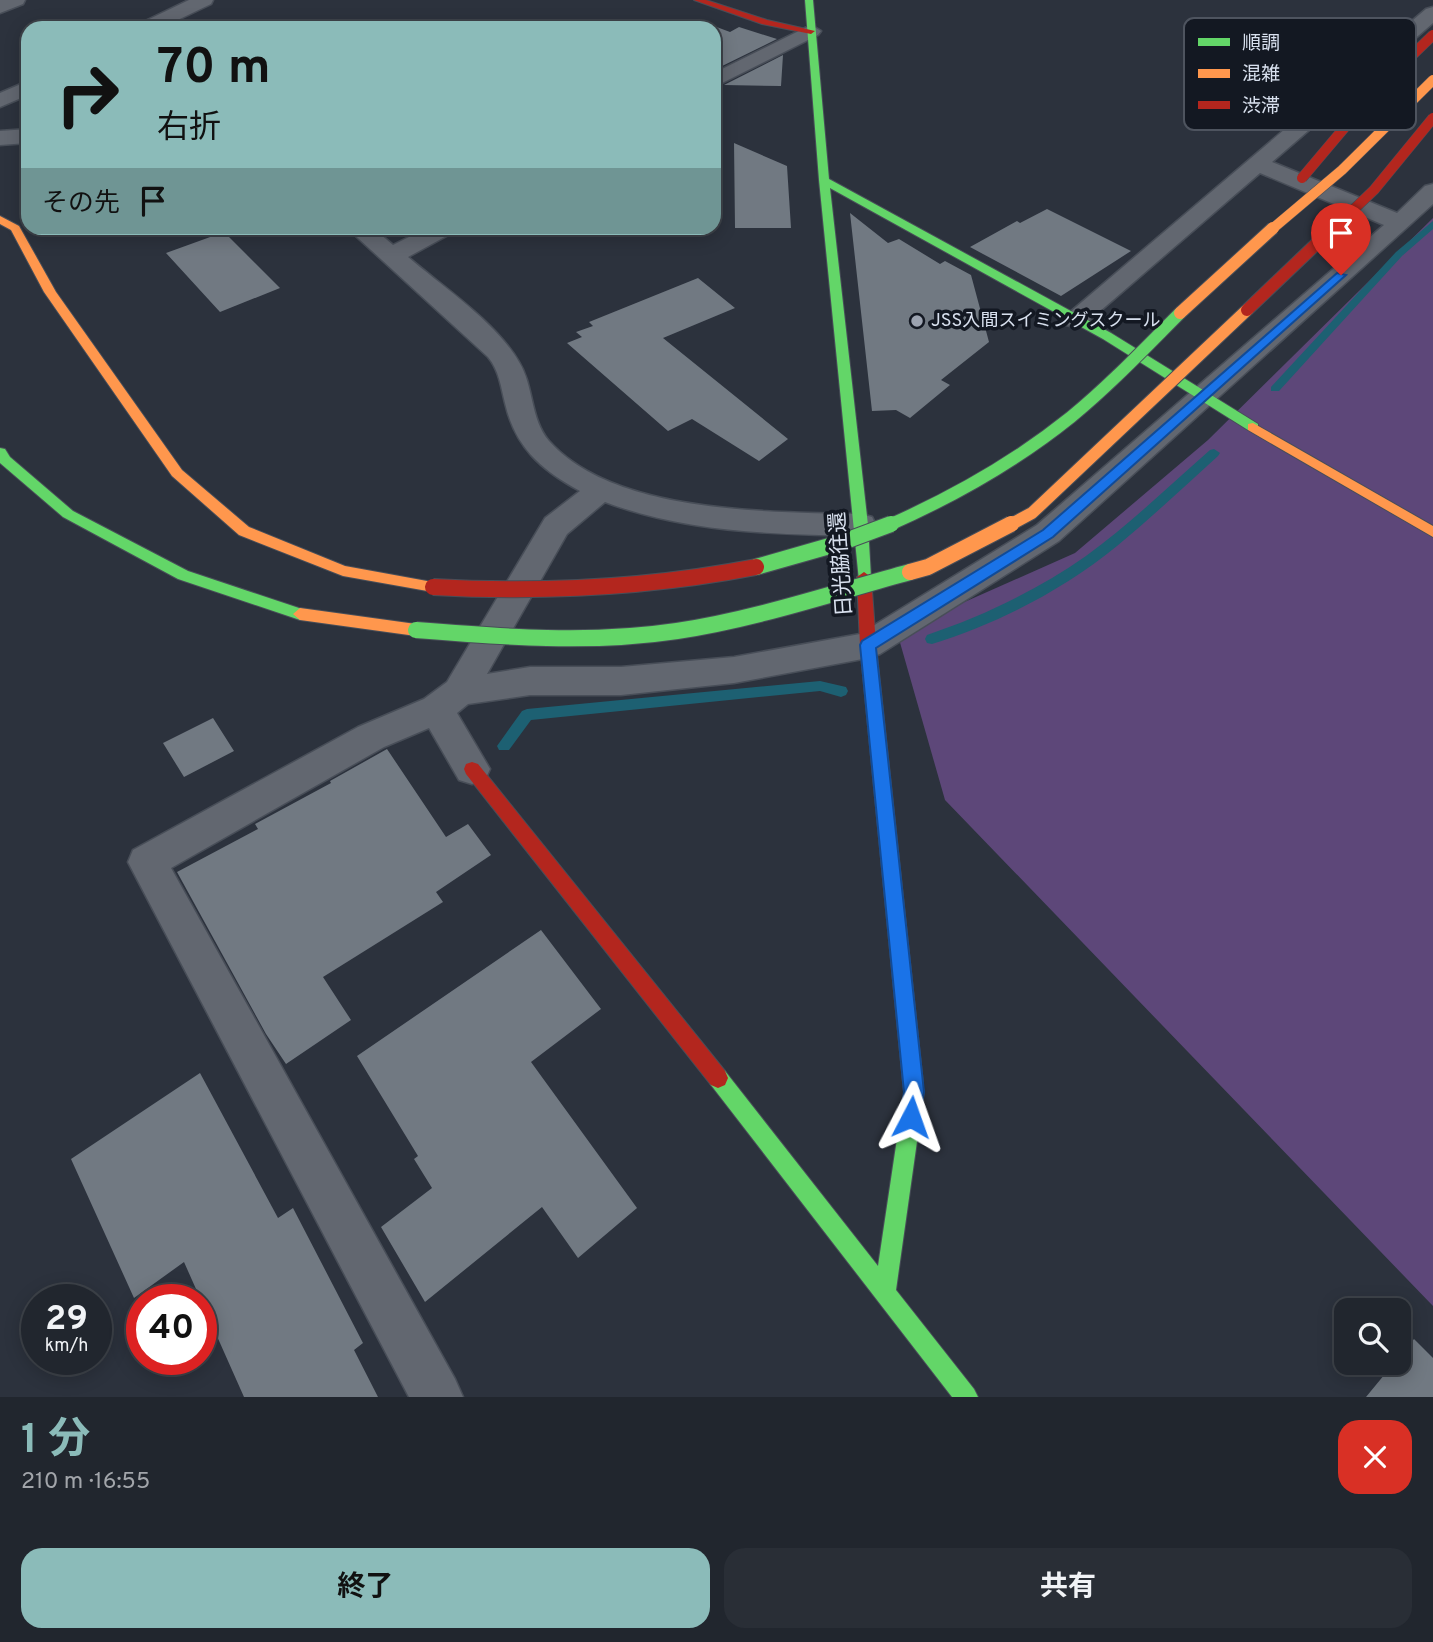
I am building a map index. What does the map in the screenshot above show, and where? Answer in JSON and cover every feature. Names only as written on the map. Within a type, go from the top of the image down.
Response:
[{"type":"main road","points":[[698,0],[765,22],[811,31]]},
{"type":"main road","name":"日光脇往還","points":[[809,0],[824,180],[861,525],[868,645],[914,1092],[885,1292]]},
{"type":"main road","points":[[1416,52],[1433,35]]},
{"type":"main road","points":[[1416,97],[1433,80]]},
{"type":"main road","points":[[0,452],[5,460],[68,514],[183,575],[297,614],[416,630],[511,638],[618,637],[712,625],[928,567],[1032,513],[1374,190],[1433,118]]},
{"type":"main road","points":[[1232,263],[1342,130]]},
{"type":"main road","points":[[0,219],[15,228],[50,292],[177,473],[244,531],[344,571],[433,587],[495,591],[586,591],[643,586],[770,562],[846,543],[943,501],[1049,435],[1163,332],[1232,263],[1329,182],[1382,130]]},
{"type":"main road","points":[[824,180],[1107,336],[1202,397],[1433,532]]},
{"type":"main road","points":[[1278,282],[1392,213]]},
{"type":"main road","points":[[472,769],[966,1397]]},
{"type":"street","points":[[0,7],[16,0]]},
{"type":"street","points":[[160,21],[204,0]]},
{"type":"street","points":[[1416,29],[1433,13]]},
{"type":"street","points":[[721,77],[811,31]]},
{"type":"street","points":[[0,101],[21,90]]},
{"type":"street","points":[[1075,319],[1297,130]]},
{"type":"street","points":[[0,138],[21,136]]},
{"type":"street","points":[[1258,163],[1392,213]]},
{"type":"street","points":[[437,1397],[147,862],[371,737],[447,701],[530,681],[621,681],[734,670],[868,645],[1048,533],[1202,397],[1392,213],[1433,191]]},
{"type":"street","points":[[368,235],[477,330],[507,364],[531,438],[550,458],[599,491],[673,511],[753,523],[861,525]]},
{"type":"street","points":[[393,256],[431,235]]},
{"type":"street","points":[[447,701],[556,526],[599,491]]},
{"type":"street","points":[[447,701],[472,769]]},
{"type":"shaded area","points":[[1433,218],[1433,1306],[945,800],[897,632],[1075,553],[1208,440]]},
{"type":"building","points":[[739,27],[777,39],[721,67],[721,29],[730,32]]},
{"type":"building","points":[[783,55],[781,86],[724,85]]},
{"type":"building","points":[[734,143],[787,166],[791,228],[735,228]]},
{"type":"building","points":[[1047,209],[1131,251],[1061,296],[970,247],[1017,221],[1020,223]]},
{"type":"building","points":[[850,213],[888,243],[899,239],[940,264],[945,261],[971,275],[989,342],[941,380],[950,385],[910,418],[896,410],[872,411]]},
{"type":"building","points":[[216,235],[227,235],[280,288],[220,312],[166,253]]},
{"type":"building","points":[[698,278],[735,308],[663,338],[788,439],[759,461],[692,419],[668,431],[567,343],[582,337],[576,332],[593,326],[589,322]]},
{"type":"building","points":[[213,718],[234,751],[184,777],[163,743]]},
{"type":"building","points":[[387,749],[446,837],[468,824],[491,855],[436,892],[443,902],[323,977],[351,1020],[286,1064],[266,1034],[177,872],[258,829],[255,824]]},
{"type":"building","points":[[541,930],[601,1009],[531,1062],[637,1208],[578,1258],[542,1207],[425,1302],[381,1227],[432,1188],[414,1159],[418,1156],[357,1056]]},
{"type":"building","points":[[200,1073],[278,1218],[293,1208],[363,1343],[354,1350],[378,1397],[244,1397],[217,1336],[217,1284],[194,1284],[184,1262],[153,1284],[128,1284],[71,1159]]},
{"type":"building","points":[[1414,1339],[1433,1358],[1433,1397],[1366,1397],[1384,1375],[1411,1375],[1411,1343]]},
{"type":"waterway","points":[[1275,389],[1399,254],[1433,224]]},
{"type":"waterway","points":[[932,639],[980,621],[1071,573],[1112,543],[1214,453]]},
{"type":"waterway","points":[[504,746],[527,715],[820,686],[841,691]]},
{"type":"traffic: fast","points":[[809,0],[824,180],[861,525],[864,577]]},
{"type":"traffic: fast","points":[[824,180],[1107,336],[1253,427]]},
{"type":"traffic: fast","points":[[756,567],[882,528],[923,510],[1001,467],[1037,443],[1086,404],[1180,313]]},
{"type":"traffic: fast","points":[[0,452],[5,460],[68,514],[183,575],[300,614]]},
{"type":"traffic: fast","points":[[416,630],[565,638],[603,638],[677,631],[788,606],[910,572]]},
{"type":"traffic: fast","points":[[718,1078],[966,1397]]},
{"type":"traffic: fast","points":[[885,1292],[914,1092],[913,1083]]},
{"type":"traffic: slow","points":[[1416,97],[1433,80]]},
{"type":"traffic: slow","points":[[1180,313],[1245,252],[1342,170],[1382,130]]},
{"type":"traffic: slow","points":[[0,219],[15,228],[50,292],[177,473],[244,531],[343,571],[433,587]]},
{"type":"traffic: slow","points":[[910,572],[928,567],[1032,513],[1247,310]]},
{"type":"traffic: slow","points":[[1253,427],[1433,532]]},
{"type":"traffic: slow","points":[[300,614],[416,630]]},
{"type":"traffic: jam","points":[[698,0],[765,22],[811,31]]},
{"type":"traffic: jam","points":[[1416,51],[1433,35]]},
{"type":"traffic: jam","points":[[1247,310],[1374,190],[1433,118]]},
{"type":"traffic: jam","points":[[1302,178],[1343,130]]},
{"type":"traffic: jam","points":[[433,587],[595,589],[674,581],[756,567]]},
{"type":"traffic: jam","points":[[864,577],[868,645],[913,1083]]},
{"type":"traffic: jam","points":[[472,769],[718,1078]]},
{"type":"place","name":"JSS入間スイミングスクール","points":[[917,321]]},
{"type":"route","points":[[911,1117],[914,1092],[868,645],[1048,533],[1341,275]]}]
